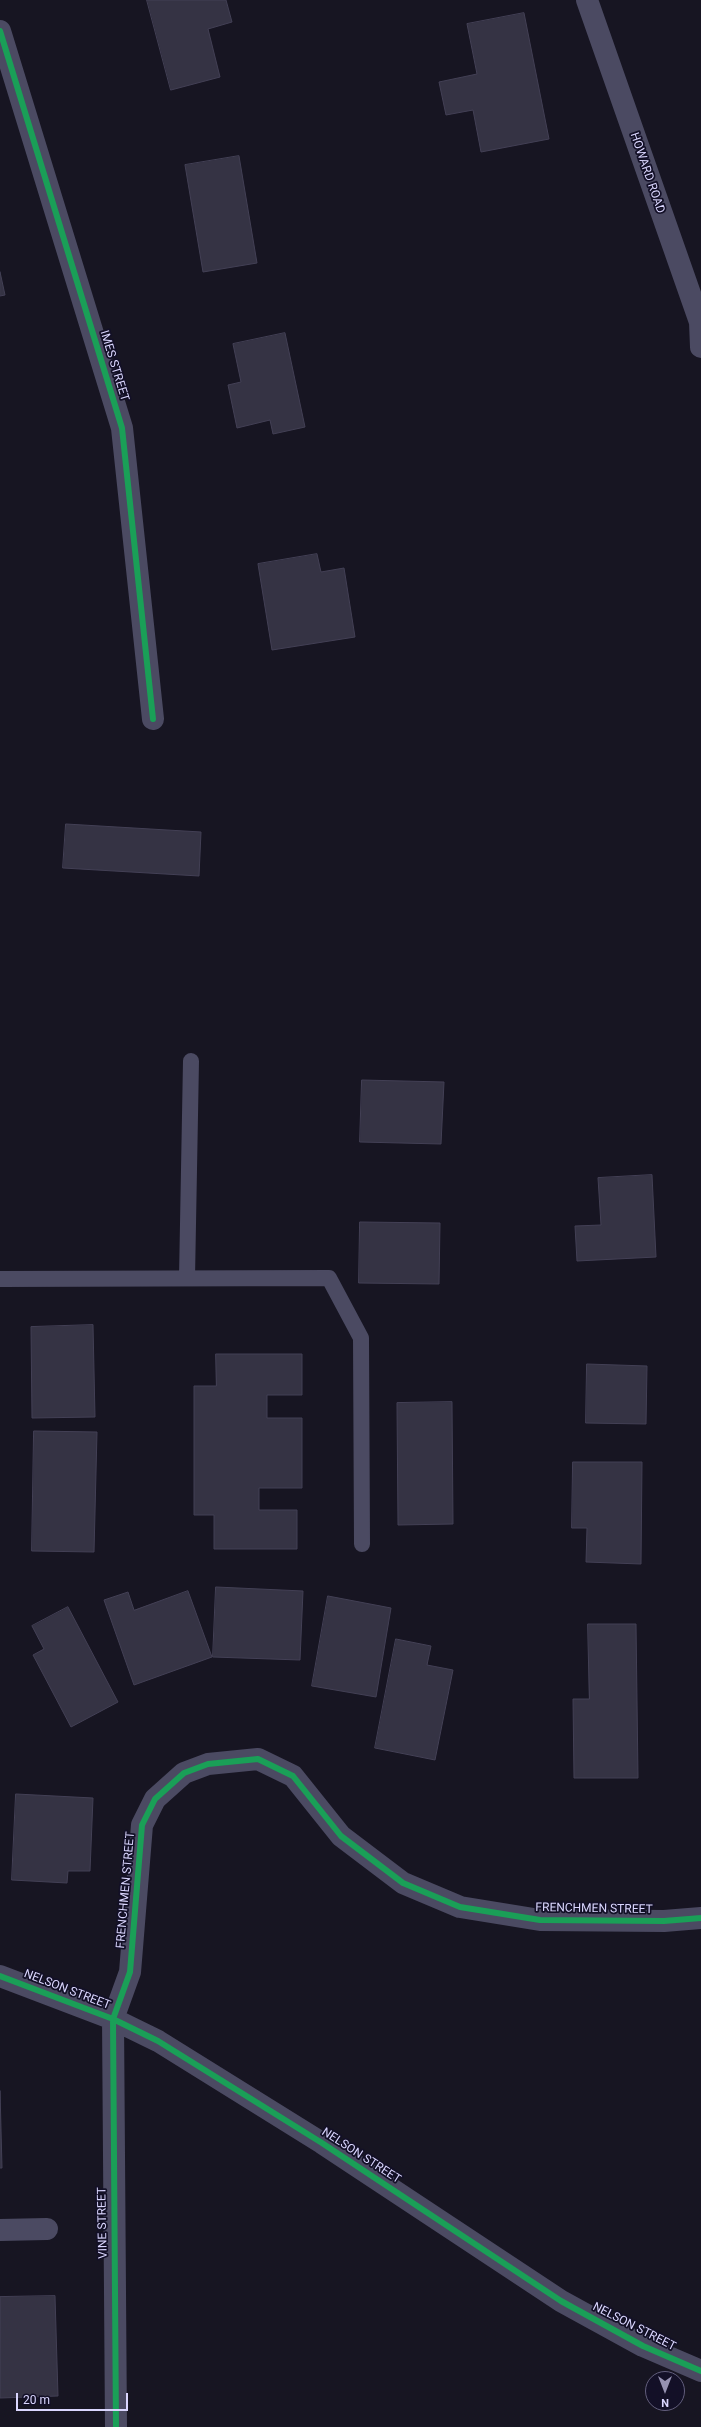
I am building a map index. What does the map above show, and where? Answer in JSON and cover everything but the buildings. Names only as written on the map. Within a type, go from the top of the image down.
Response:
[{"type":"street","name":"HOWARD ROAD","points":[[587,0],[700,322],[701,347]]},
{"type":"street","name":"IMES STREET","points":[[0,31],[122,428],[153,718]]},
{"type":"street","name":"FRENCHMEN STREET","points":[[113,2019],[130,1972],[142,1825],[155,1799],[184,1773],[208,1764],[258,1759],[293,1776],[341,1836],[403,1883],[460,1907],[540,1920],[664,1921],[701,1918]]},
{"type":"street","name":"NELSON STREET","points":[[0,1976],[113,2019],[158,2041],[315,2139],[561,2301],[643,2346],[701,2371]]},
{"type":"street","name":"VINE STREET","points":[[113,2019],[116,2427]]},
{"type":"street","points":[[0,2230],[47,2229]]},
{"type":"lane","points":[[187,1278],[191,1061]]},
{"type":"lane","points":[[0,1279],[329,1278],[360,1338],[362,1544]]},
{"type":"cycle path","points":[[0,31],[122,428],[153,719]]},
{"type":"cycle path","points":[[116,2427],[113,2019],[130,1972],[142,1825],[155,1799],[184,1773],[208,1764],[258,1759],[293,1776],[341,1836],[403,1883],[460,1907],[540,1920],[664,1921],[701,1918]]},
{"type":"cycle path","points":[[0,1976],[113,2019],[158,2041],[322,2143],[561,2301],[643,2346],[701,2371]]}]
